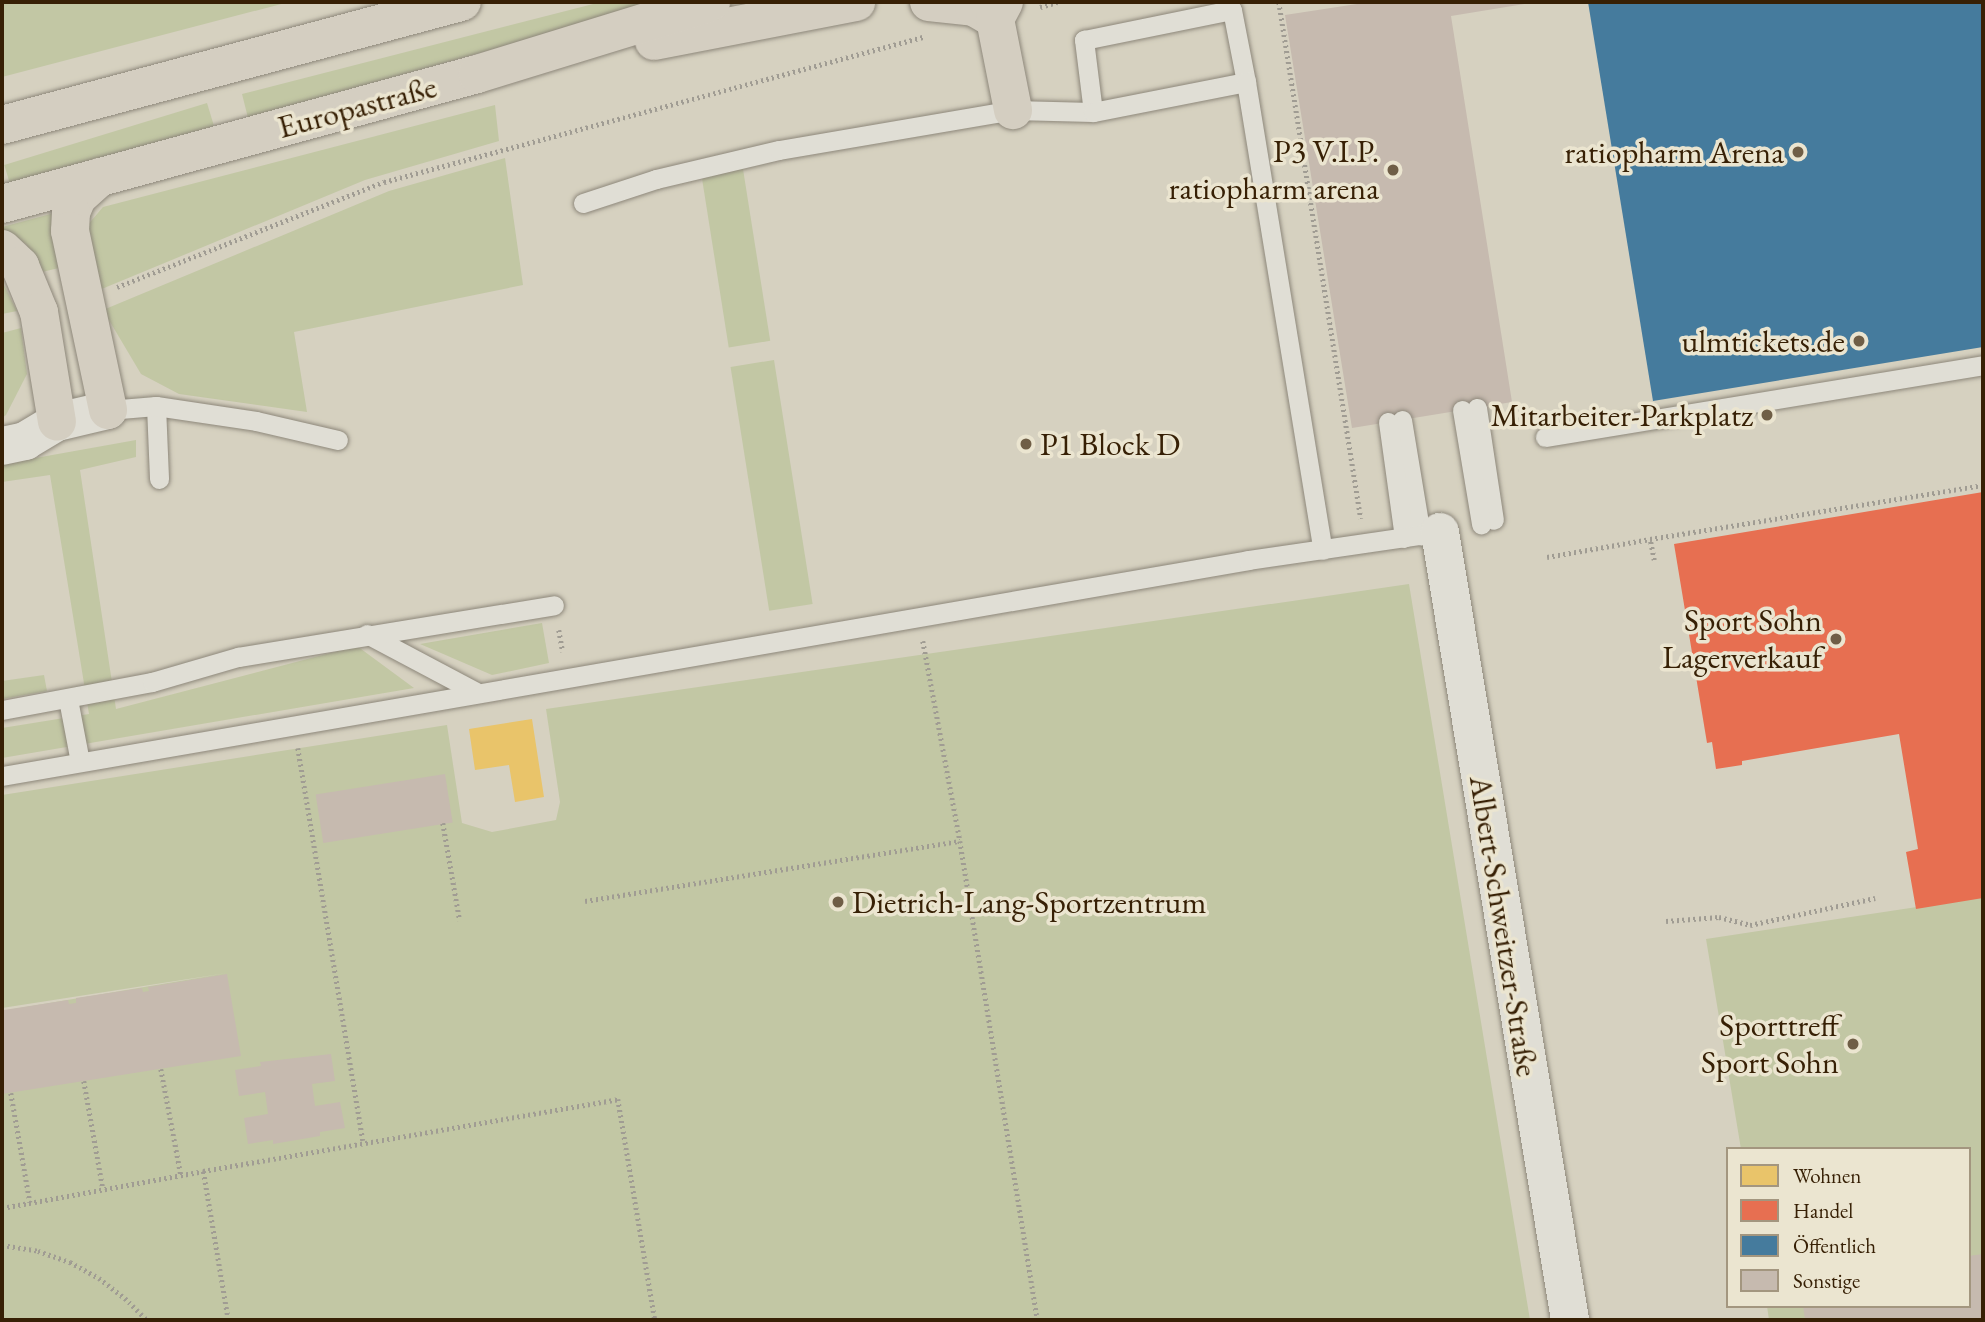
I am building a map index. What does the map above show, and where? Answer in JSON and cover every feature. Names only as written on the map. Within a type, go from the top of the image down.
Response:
[{"type":"main road","points":[[2,125],[462,2]]},
{"type":"main road","name":"Europastraße","points":[[2,204],[477,74],[711,2]]},
{"type":"main road","points":[[477,74],[856,2]]},
{"type":"main road","points":[[929,19],[974,7],[999,10],[1013,110]]},
{"type":"main road","points":[[100,177],[77,198],[71,212],[70,231],[108,410]]},
{"type":"main road","points":[[2,249],[20,266],[42,322],[57,422]]},
{"type":"street","points":[[2,446],[25,441],[57,422],[108,410]]},
{"type":"street","name":"Albert-Schweitzer-Straße","points":[[1422,535],[1570,1320]]},
{"type":"lane","points":[[1093,112],[1084,40],[1232,10],[1324,550]]},
{"type":"lane","points":[[583,203],[656,179],[779,150],[1013,110],[1093,112],[1246,82]]},
{"type":"lane","points":[[1545,437],[1983,365]]},
{"type":"lane","points":[[108,410],[156,406],[256,421],[338,440]]},
{"type":"lane","points":[[156,406],[159,479]]},
{"type":"lane","points":[[1469,409],[1488,522],[1473,479],[1469,409]]},
{"type":"lane","points":[[1395,421],[1414,491],[1422,535],[1395,421]]},
{"type":"lane","points":[[2,776],[295,727],[568,676],[1422,535]]},
{"type":"lane","points":[[2,710],[152,682],[238,657],[554,605]]},
{"type":"lane","points":[[367,634],[476,692]]},
{"type":"lane","points":[[68,699],[80,762]]},
{"type":"path","points":[[1279,2],[1365,544]]},
{"type":"path","points":[[85,300],[384,182],[929,19]]},
{"type":"path","points":[[1547,557],[1983,485]]},
{"type":"path","points":[[1650,539],[1654,560]]},
{"type":"path","points":[[554,605],[568,676]]},
{"type":"path","points":[[919,617],[960,841],[1038,1320]]},
{"type":"path","points":[[295,727],[363,1141]]},
{"type":"path","points":[[443,823],[460,921]]},
{"type":"path","points":[[585,901],[960,841]]},
{"type":"path","points":[[1666,921],[1719,916],[1750,925],[1875,898]]},
{"type":"path","points":[[161,1069],[181,1175]]},
{"type":"path","points":[[84,1081],[103,1189]]},
{"type":"path","points":[[11,1093],[30,1203]]},
{"type":"path","points":[[2,1208],[363,1141],[618,1100],[655,1320]]},
{"type":"path","points":[[203,1171],[228,1320]]},
{"type":"path","points":[[2,1245],[38,1251],[70,1262],[125,1297],[147,1320]]},
{"type":"green space","points":[[2,2],[289,2],[2,77]]},
{"type":"green space","points":[[601,2],[662,2],[248,118],[242,94]]},
{"type":"green space","points":[[207,103],[214,126],[11,188],[4,165]]},
{"type":"green space","points":[[495,105],[499,141],[365,180],[92,293],[86,227],[103,207]]},
{"type":"green space","points":[[505,158],[523,285],[294,332],[307,412],[179,394],[141,374],[103,310],[389,191]]},
{"type":"green space","points":[[743,169],[770,341],[729,347],[702,176]]},
{"type":"green space","points":[[58,212],[63,267],[42,272],[26,244],[2,232],[2,227]]},
{"type":"green space","points":[[2,281],[17,311],[2,314]]},
{"type":"green space","points":[[21,328],[27,374],[2,418],[2,333]]},
{"type":"green space","points":[[774,360],[813,604],[769,611],[731,367]]},
{"type":"green space","points":[[136,440],[136,457],[80,470],[116,709],[357,646],[414,688],[2,758],[2,728],[89,714],[50,475],[2,482],[2,464]]},
{"type":"green space","name":"Dietrich-Lang-Sportzentrum","points":[[1409,584],[1530,1320],[2,1320],[2,1011],[227,973],[2,1008],[2,795],[447,725],[462,823],[492,832],[556,820],[560,802],[546,709]]},
{"type":"green space","points":[[542,623],[549,663],[492,675],[420,644]]},
{"type":"green space","points":[[44,675],[47,691],[2,699],[2,681]]},
{"type":"green space","name":"Sporttreff Sport Sohn","points":[[1983,897],[1983,1320],[1769,1320],[1767,1308],[1971,1308],[1971,1147],[1741,1147],[1706,939]]},
{"type":"building: Wohnen","points":[[532,719],[544,797],[515,802],[509,765],[475,770],[469,729]]},
{"type":"building: Handel","name":"Sport Sohn Lagerverkauf","points":[[1983,492],[1983,898],[1916,909],[1906,852],[1918,849],[1899,734],[1742,761],[1742,765],[1716,769],[1712,742],[1707,743],[1674,544]]},
{"type":"building: Öffentlich","name":"ratiopharm Arena","points":[[1588,2],[1983,2],[1983,347],[1653,401]]},
{"type":"building: Sonstige","name":"P3 V.I.P. ratiopharm arena","points":[[1370,2],[1531,3],[1451,16],[1512,402],[1352,428],[1285,15]]},
{"type":"building: Sonstige","points":[[445,774],[453,822],[323,843],[316,794]]},
{"type":"building: Sonstige","points":[[227,974],[241,1056],[2,1094],[4,1010],[68,1000],[69,1004],[76,1003],[76,998],[142,988],[143,992],[149,991],[148,987]]},
{"type":"building: Sonstige","points":[[331,1054],[335,1081],[312,1084],[315,1106],[340,1102],[345,1128],[320,1132],[320,1136],[273,1144],[273,1140],[248,1144],[244,1118],[268,1114],[265,1092],[239,1096],[235,1070],[261,1066],[260,1062]]},
{"type":"building: Sonstige","points":[[1983,1254],[1983,1320],[1805,1320],[1803,1308],[1971,1308],[1971,1256]]},
{"type":"place","name":"ratiopharm Arena","points":[[1798,152]]},
{"type":"place","name":"P3 V.I.P. ratiopharm arena","points":[[1393,170]]},
{"type":"place","name":"ulmtickets.de","points":[[1859,341]]},
{"type":"place","name":"Mitarbeiter-Parkplatz","points":[[1767,415]]},
{"type":"place","name":"P1 Block D","points":[[1026,444]]},
{"type":"place","name":"Sport Sohn Lagerverkauf","points":[[1836,639]]},
{"type":"place","name":"Dietrich-Lang-Sportzentrum","points":[[838,902]]},
{"type":"place","name":"Sporttreff Sport Sohn","points":[[1853,1044]]}]
